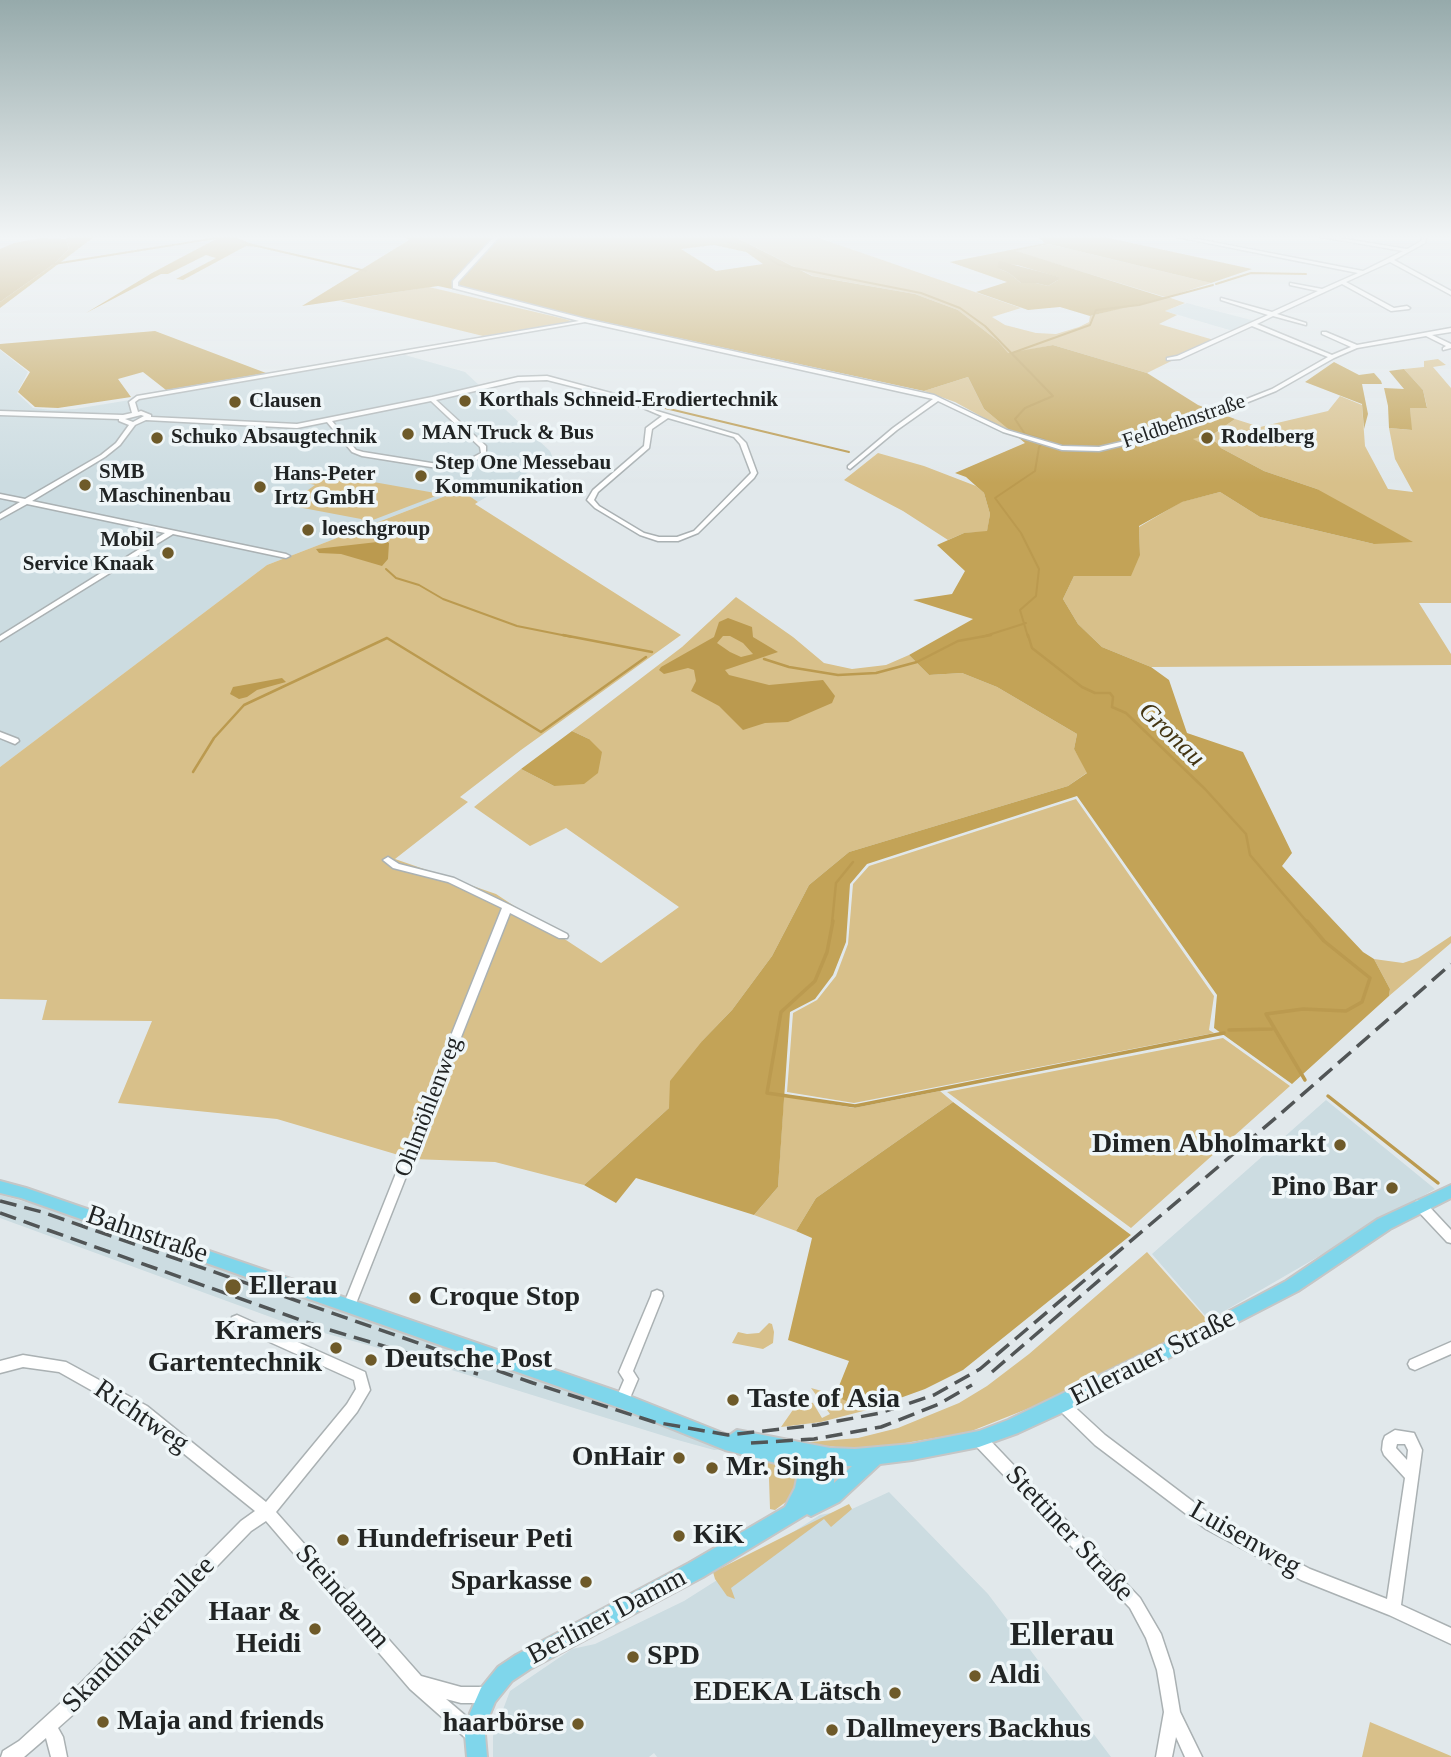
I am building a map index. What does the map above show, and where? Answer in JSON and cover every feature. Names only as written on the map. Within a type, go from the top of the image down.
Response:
[{"type":"main road","name":"Bahnstraße","points":[[0,1187],[21,1192],[689,1426],[819,1458]]},
{"type":"main road","name":"Ellerauer Straße","points":[[819,1458],[875,1457],[979,1439],[1062,1404],[1292,1286],[1352,1244],[1420,1205],[1451,1191]]},
{"type":"main road","points":[[788,1516],[833,1496],[875,1457]]},
{"type":"main road","name":"Berliner Damm","points":[[477,1757],[475,1735],[488,1695],[505,1674],[696,1570],[814,1500],[821,1492],[826,1477],[826,1467],[819,1458]]},
{"type":"street","points":[[578,319],[938,398]]},
{"type":"street","points":[[1169,359],[1178,358],[1263,319]]},
{"type":"street","points":[[1291,319],[1304,324]]},
{"type":"street","points":[[135,413],[132,402],[137,398],[586,321]]},
{"type":"street","points":[[1253,324],[1332,357]]},
{"type":"street","name":"Feldbehnstraße","points":[[938,398],[1005,431],[1039,443],[1082,450],[1100,449],[1155,435],[1274,390],[1332,357],[1356,347],[1451,330]]},
{"type":"street","points":[[1324,333],[1356,347]]},
{"type":"street","points":[[1426,334],[1450,346],[1445,349]]},
{"type":"street","points":[[0,517],[103,456],[118,444],[133,424],[148,419],[297,426],[330,422],[518,379],[539,377],[624,398],[666,416],[736,436],[743,443],[754,473],[749,481],[696,532],[678,539],[642,534],[590,500],[595,491],[647,447],[649,428],[666,416]]},
{"type":"street","points":[[850,467],[895,429],[938,398]]},
{"type":"street","points":[[330,422],[354,451],[450,468],[484,454],[483,446],[434,400]]},
{"type":"street","points":[[0,413],[123,417],[135,413],[146,414],[148,419]]},
{"type":"street","points":[[123,417],[121,420],[133,424]]},
{"type":"street","points":[[0,496],[286,556]]},
{"type":"street","points":[[0,639],[170,533]]},
{"type":"street","points":[[0,735],[15,741]]},
{"type":"street","points":[[388,860],[396,866],[452,880],[563,936]]},
{"type":"street","name":"Ohlmöhlenweg","points":[[349,1306],[507,907]]},
{"type":"street","points":[[1420,1205],[1451,1238]]},
{"type":"street","points":[[622,1401],[631,1379],[626,1372],[657,1296]]},
{"type":"street","name":"Skandinavienallee","points":[[9,1757],[48,1727],[246,1526],[267,1512],[352,1409],[363,1384],[360,1376],[237,1321]]},
{"type":"street","points":[[1415,1364],[1451,1348]]},
{"type":"street","name":"Richtweg","points":[[0,1367],[23,1361],[61,1366],[142,1411],[267,1512]]},
{"type":"street","name":"Luisenweg","points":[[1062,1404],[1100,1440],[1211,1524],[1306,1575],[1393,1609],[1451,1636]]},
{"type":"street","name":"Stettiner Straße","points":[[979,1439],[1135,1603],[1153,1634],[1165,1670],[1172,1712],[1164,1757]]},
{"type":"street","points":[[1393,1609],[1412,1476]]},
{"type":"street","name":"Steindamm","points":[[267,1512],[416,1684],[475,1735]]},
{"type":"street","points":[[416,1684],[461,1695],[488,1695]]},
{"type":"street","points":[[1172,1712],[1194,1757]]},
{"type":"street","points":[[48,1727],[55,1737],[59,1757]]},
{"type":"shaded area","points":[[414,319],[565,319],[574,322],[483,336]]},
{"type":"shaded area","points":[[591,319],[970,319],[998,341],[1008,353],[1053,345],[1147,373],[1198,405],[1235,419],[1215,433],[1193,439],[1201,443],[1216,442],[1221,448],[1264,471],[1317,489],[1413,542],[1374,544],[1260,517],[1220,492],[1182,502],[1139,526],[1140,555],[1131,576],[1074,576],[1063,599],[1078,624],[1102,647],[1151,667],[1169,680],[1187,733],[1243,752],[1292,853],[1282,866],[1363,952],[1374,959],[1390,989],[1389,996],[1292,1084],[1214,1028],[1217,995],[1077,796],[867,864],[850,884],[846,942],[833,975],[815,999],[790,1012],[778,1187],[754,1215],[636,1178],[616,1203],[584,1185],[669,1108],[670,1081],[703,1040],[732,1010],[772,956],[809,885],[849,852],[1068,786],[1087,773],[1074,749],[1077,734],[997,687],[962,673],[929,675],[909,655],[973,619],[913,600],[952,594],[965,571],[937,545],[964,533],[987,531],[990,514],[984,493],[966,477],[955,473],[1025,443],[984,409],[968,377],[924,391]]},
{"type":"shaded area","points":[[970,319],[995,319],[1005,325],[1036,333],[1056,334],[1079,327],[1090,319],[1169,319],[1159,324],[1214,340],[1147,373],[1053,345],[1008,354],[998,341]]},
{"type":"shaded area","points":[[1192,319],[1255,321],[1233,331]]},
{"type":"shaded area","points":[[155,331],[266,373],[166,390],[143,372],[118,379],[131,397],[58,408],[35,407],[18,392],[30,372],[0,349],[0,344]]},
{"type":"shaded area","points":[[0,350],[28,372],[17,393],[33,408],[53,410],[75,409],[405,355],[465,372],[550,451],[553,458],[478,502],[461,490],[267,565],[0,767]]},
{"type":"shaded area","points":[[1438,359],[1446,365],[1433,367],[1451,388],[1451,603],[1419,603],[1451,654],[1451,665],[1151,667],[1102,647],[1078,624],[1063,599],[1074,576],[1140,555],[1139,527],[1181,502],[1220,492],[1260,517],[1374,544],[1317,489],[1264,471],[1221,448],[1216,442],[1201,443],[1191,439],[1215,433],[1235,419],[1260,427],[1328,411],[1340,396],[1362,405],[1365,446],[1388,489],[1413,492],[1395,459],[1389,428],[1411,430],[1410,408],[1427,407],[1423,390],[1404,369],[1424,367],[1424,361]]},
{"type":"shaded area","points":[[1334,362],[1359,375],[1374,373],[1381,381],[1382,384],[1362,384],[1368,414],[1364,429],[1362,404],[1305,382]]},
{"type":"shaded area","points":[[1404,369],[1423,390],[1427,408],[1410,408],[1412,430],[1389,428],[1384,388],[1404,389],[1389,371]]},
{"type":"shaded area","points":[[968,377],[984,409],[1017,436],[955,402],[924,391]]},
{"type":"shaded area","points":[[878,453],[924,466],[976,486],[984,493],[990,514],[987,532],[964,533],[948,540],[903,511],[844,480]]},
{"type":"shaded area","points":[[306,470],[441,494],[365,523],[361,519],[287,505],[315,485],[295,480]]},
{"type":"shaded area","points":[[461,490],[478,502],[475,504],[681,635],[460,797],[468,802],[395,859],[496,894],[601,963],[679,907],[566,828],[530,846],[474,807],[521,769],[554,786],[589,739],[572,731],[682,647],[736,597],[793,637],[824,663],[852,669],[886,665],[909,655],[929,675],[962,673],[997,687],[1077,734],[1074,749],[1088,772],[1068,786],[849,852],[809,885],[772,956],[732,1010],[703,1040],[669,1108],[584,1185],[495,1162],[412,1159],[277,1119],[118,1103],[152,1021],[42,1020],[47,1000],[0,999],[0,767],[267,565]]},
{"type":"shaded area","points":[[386,541],[389,543],[388,559],[382,566],[341,554],[319,553],[316,549]]},
{"type":"shaded area","points":[[728,618],[752,627],[753,637],[778,652],[725,670],[729,675],[769,685],[823,680],[835,696],[832,703],[788,722],[765,723],[743,730],[719,706],[691,691],[696,681],[694,670],[688,668],[664,674],[659,670],[714,637],[719,622]],"holes":[[[723,636],[730,636],[743,643],[753,654],[741,657],[717,643]]]},
{"type":"shaded area","points":[[282,678],[286,682],[257,690],[247,697],[239,699],[230,694],[233,687]]},
{"type":"shaded area","points":[[572,731],[589,739],[602,752],[598,773],[584,784],[554,786],[521,769]]},
{"type":"shaded area","points":[[1076,799],[1214,996],[1209,1030],[1214,1033],[854,1103],[787,1092],[793,1013],[817,1000],[836,976],[848,944],[853,884],[869,866]]},
{"type":"shaded area","points":[[1451,936],[1451,943],[1389,996],[1390,989],[1374,959],[1403,963],[1418,958]]},
{"type":"shaded area","points":[[1223,1038],[1290,1086],[1131,1228],[947,1092]]},
{"type":"shaded area","points":[[940,1091],[953,1102],[816,1198],[796,1231],[754,1215],[778,1187],[784,1096],[854,1108]]},
{"type":"shaded area","points":[[1326,1100],[1435,1189],[1209,1320],[1152,1254]]},
{"type":"shaded area","points":[[953,1102],[1131,1235],[963,1370],[925,1389],[867,1410],[835,1396],[849,1361],[788,1340],[812,1238],[796,1231],[816,1198]]},
{"type":"shaded area","points":[[0,1195],[56,1210],[731,1449],[714,1450],[674,1439],[400,1354],[306,1330],[0,1218]]},
{"type":"shaded area","points":[[1147,1252],[1210,1323],[1065,1394],[969,1432],[888,1446],[846,1448],[799,1443],[858,1438],[898,1428],[959,1403],[987,1386],[1029,1354]]},
{"type":"shaded area","points":[[769,1323],[772,1324],[774,1332],[773,1343],[763,1349],[732,1343],[738,1332],[759,1333]]},
{"type":"shaded area","points":[[811,1388],[836,1395],[867,1410],[821,1422],[781,1427],[797,1404],[804,1400],[813,1403],[822,1418],[830,1414]]},
{"type":"shaded area","points":[[759,1456],[792,1468],[798,1480],[791,1498],[775,1510],[770,1509],[769,1478]]},
{"type":"shaded area","points":[[889,1492],[988,1594],[1111,1757],[657,1757],[654,1753],[649,1757],[493,1757],[493,1736],[510,1691],[572,1649],[595,1644],[684,1601],[820,1515],[852,1509]]},
{"type":"shaded area","points":[[849,1504],[852,1509],[831,1527],[824,1519],[731,1588],[735,1599],[727,1596],[715,1579],[713,1572]]},
{"type":"shaded area","points":[[1370,1722],[1451,1756],[1451,1757],[1362,1757]]},
{"type":"waterway","name":"Gronau","points":[[975,319],[1053,396],[1025,408],[1015,419],[1025,434],[1045,440],[1039,447],[1035,471],[995,498],[1021,533],[1039,569],[1036,596],[1020,610],[1024,624]]},
{"type":"waterway","points":[[1012,353],[1090,325],[1092,319]]},
{"type":"waterway","points":[[661,407],[849,452]]},
{"type":"waterway","points":[[386,569],[396,578],[419,585],[443,599],[517,626],[572,637]]},
{"type":"waterway","points":[[985,636],[1024,624]]},
{"type":"waterway","name":"Gronau","points":[[1024,624],[1028,637]]},
{"type":"waterway","points":[[563,635],[652,652]]},
{"type":"waterway","points":[[985,636],[991,635]]},
{"type":"waterway","name":"Gronau","points":[[1028,635],[1032,648],[1082,687],[1095,693],[1110,693],[1113,697],[1112,707],[1126,713],[1205,789],[1246,834],[1250,855],[1308,923]]},
{"type":"waterway","points":[[764,659],[789,667],[838,675],[876,673],[917,662],[958,641],[985,636]]},
{"type":"waterway","points":[[193,772],[214,738],[244,705],[387,638],[541,732],[646,657]]},
{"type":"waterway","points":[[832,923],[836,883],[853,862]]},
{"type":"waterway","points":[[833,921],[827,952],[815,981],[781,1012],[767,1093],[855,1106],[1224,1033]]},
{"type":"waterway","name":"Gronau","points":[[1305,1080],[1266,1014],[1303,1009],[1346,1011],[1362,1002],[1370,978],[1324,941],[1307,921]]},
{"type":"waterway","points":[[1229,1030],[1272,1029]]},
{"type":"waterway","name":"Gronau","points":[[1328,1096],[1438,1183]]},
{"type":"railway","points":[[0,1201],[42,1212],[533,1383],[654,1422],[728,1435],[817,1425],[880,1413],[934,1395],[980,1369],[1278,1116],[1451,964]]},
{"type":"railway","points":[[0,1213],[323,1328],[478,1374]]},
{"type":"railway","points":[[992,1372],[1117,1265]]},
{"type":"railway","points":[[751,1443],[814,1439],[881,1427],[939,1404],[972,1385]]},
{"type":"place","name":"Korthals Schneid-Erodiertechnik","points":[[465,401]]},
{"type":"place","name":"Clausen","points":[[235,402]]},
{"type":"place","name":"MAN Truck & Bus","points":[[408,434]]},
{"type":"place","name":"Schuko Absaugtechnik","points":[[157,438]]},
{"type":"place","name":"Rodelberg","points":[[1207,438]]},
{"type":"place","name":"Step One Messebau Kommunikation","points":[[421,476]]},
{"type":"place","name":"SMB Maschinenbau","points":[[85,485]]},
{"type":"place","name":"Hans-Peter Irtz GmbH","points":[[260,487]]},
{"type":"place","name":"loeschgroup","points":[[308,530]]},
{"type":"place","name":"Mobil Service Knaak","points":[[168,553]]},
{"type":"place","name":"Dimen Abholmarkt","points":[[1340,1145]]},
{"type":"place","name":"Pino Bar","points":[[1392,1188]]},
{"type":"place","name":"Ellerau","points":[[233,1287]]},
{"type":"place","name":"Croque Stop","points":[[415,1298]]},
{"type":"place","name":"Kramers Gartentechnik","points":[[336,1348]]},
{"type":"place","name":"Deutsche Post","points":[[371,1360]]},
{"type":"place","name":"Taste of Asia","points":[[733,1400]]},
{"type":"place","name":"OnHair","points":[[679,1458]]},
{"type":"place","name":"Mr. Singh","points":[[712,1468]]},
{"type":"place","name":"KiK","points":[[679,1536]]},
{"type":"place","name":"Hundefriseur Peti","points":[[343,1540]]},
{"type":"place","name":"Sparkasse","points":[[586,1582]]},
{"type":"place","name":"Haar & Heidi","points":[[315,1629]]},
{"type":"place","name":"SPD","points":[[633,1657]]},
{"type":"place","name":"Aldi","points":[[975,1676]]},
{"type":"place","name":"EDEKA Lätsch","points":[[895,1693]]},
{"type":"place","name":"Maja and friends","points":[[103,1722]]},
{"type":"place","name":"haarbörse","points":[[578,1724]]},
{"type":"place","name":"Dallmeyers Backhus","points":[[832,1730]]},
{"type":"district","name":"Ellerau","points":[[1062,1636]]}]
